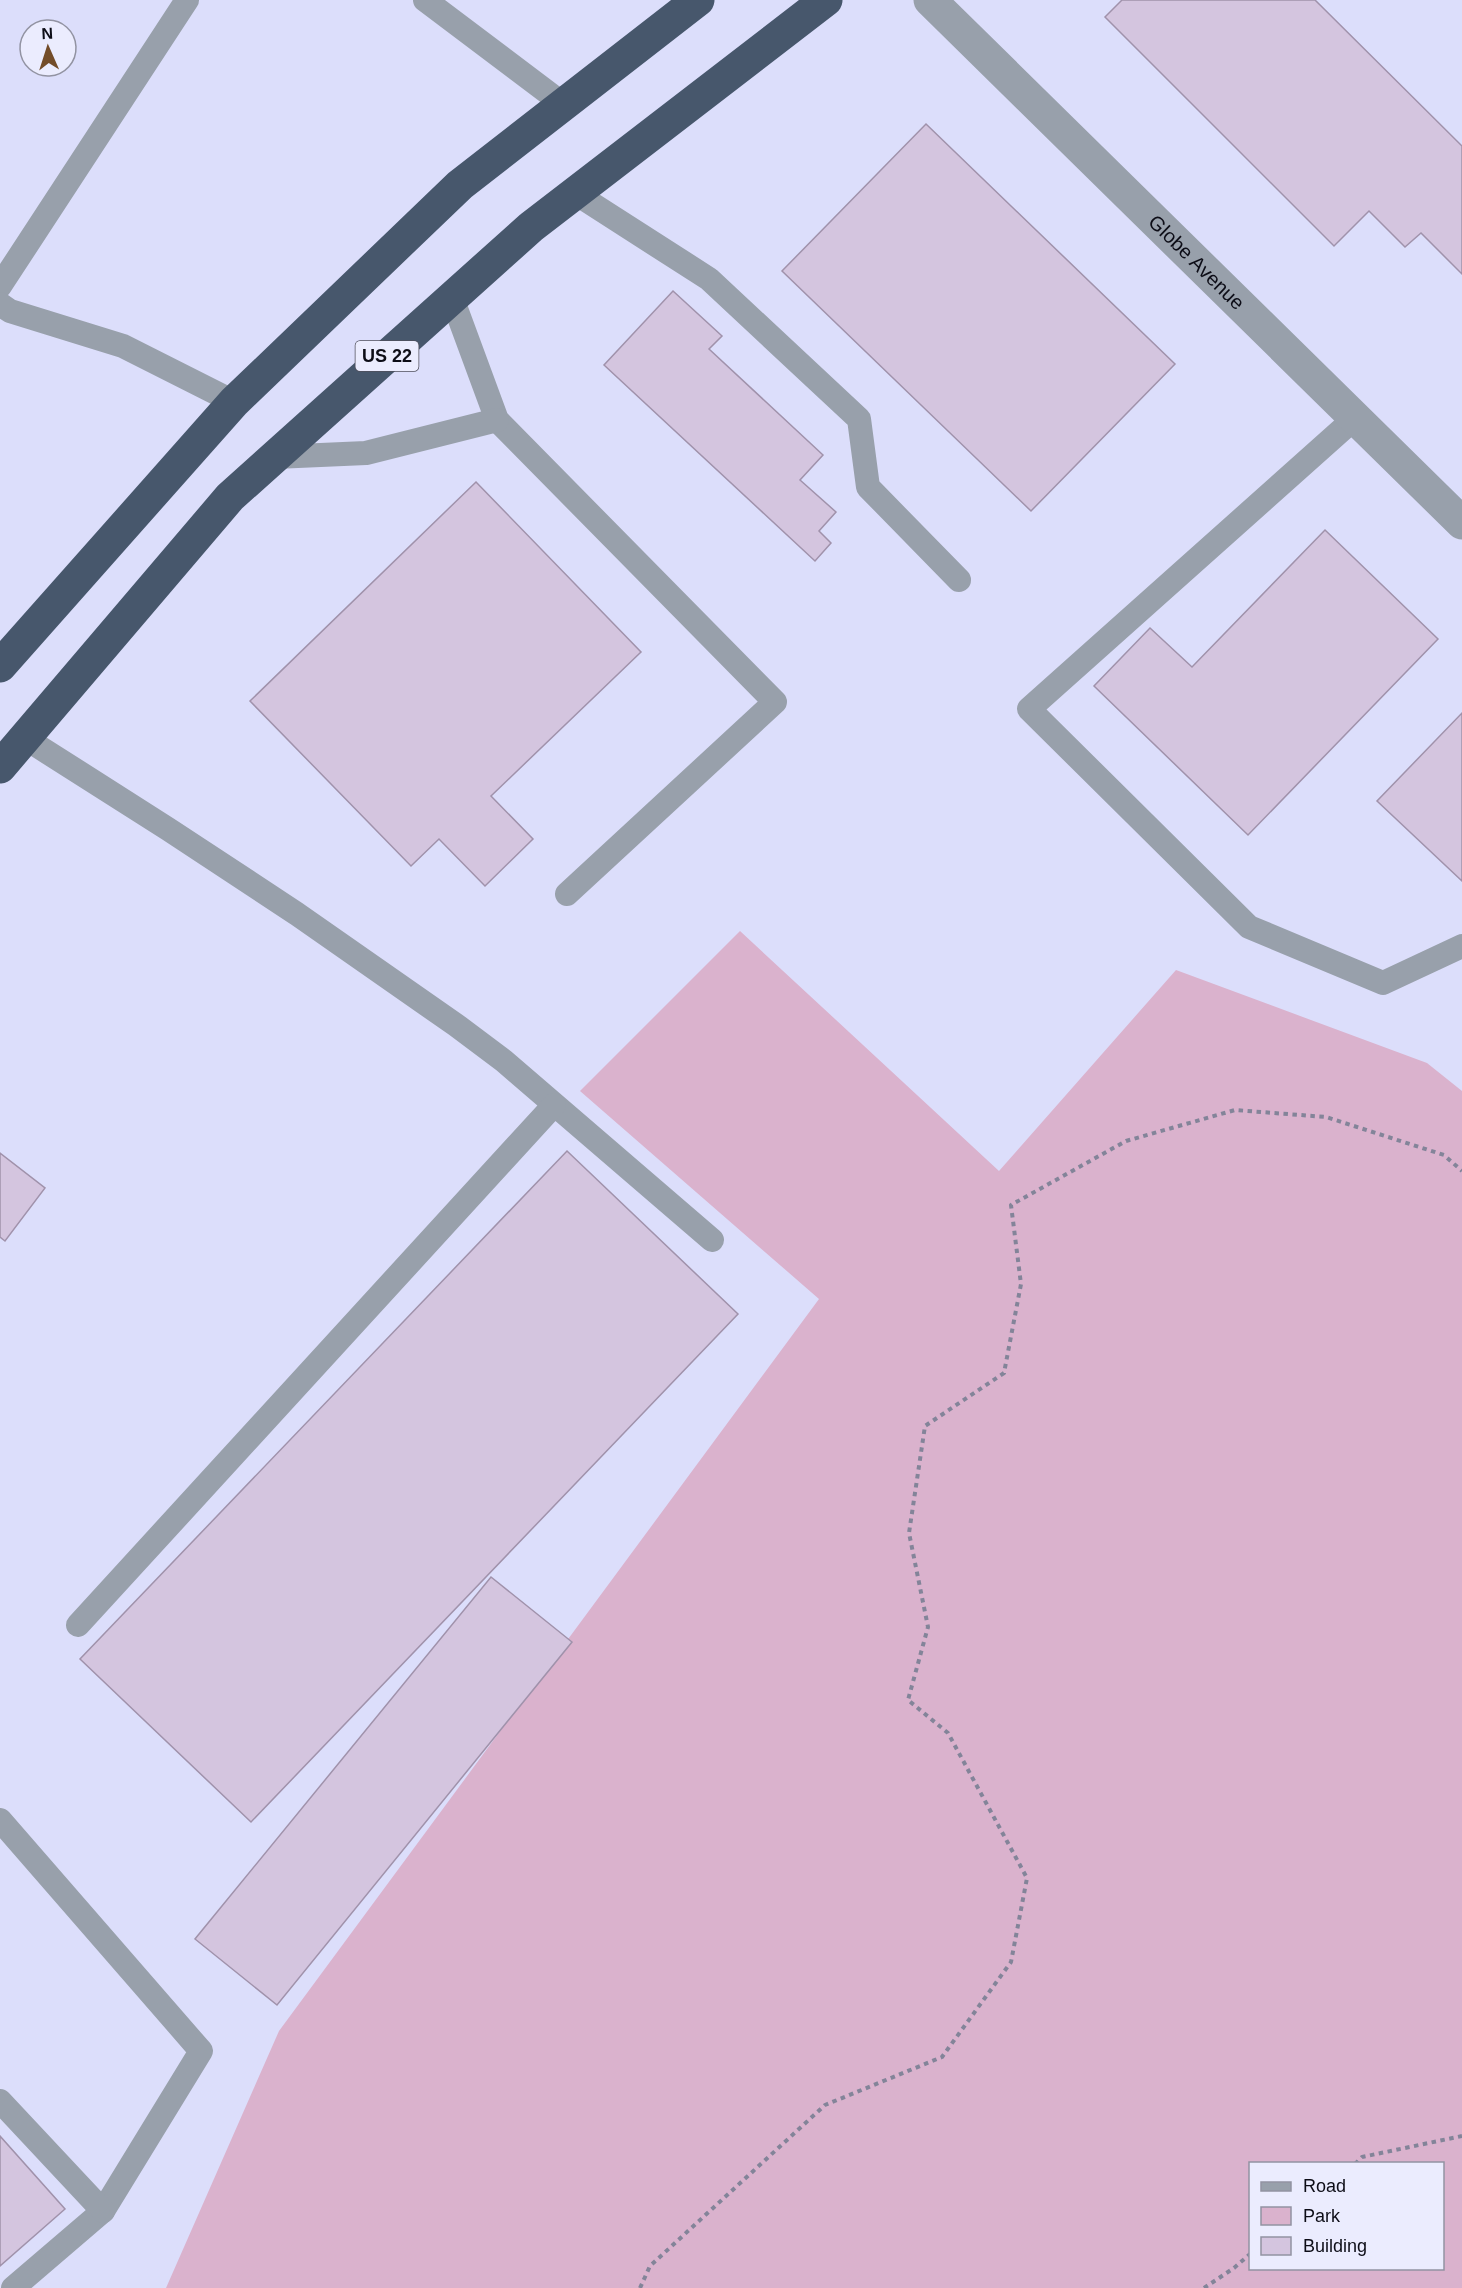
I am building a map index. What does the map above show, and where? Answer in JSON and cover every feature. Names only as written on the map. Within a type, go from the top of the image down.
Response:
[{"type":"highway","points":[[0,666],[234,402],[460,185],[698,0]]},
{"type":"highway","name":"US 22","points":[[0,767],[230,497],[531,227],[826,0]]},
{"type":"street","name":"Globe Avenue","points":[[930,0],[1462,523]]},
{"type":"lane","points":[[0,286],[187,0]]},
{"type":"lane","points":[[425,0],[563,104]]},
{"type":"lane","points":[[575,193],[710,279],[859,419],[868,487],[959,580]]},
{"type":"lane","points":[[452,298],[497,420],[775,702],[567,894]]},
{"type":"lane","points":[[0,304],[10,311],[123,346],[234,402]]},
{"type":"lane","points":[[1355,418],[1029,709],[1249,927],[1383,983],[1462,946]]},
{"type":"lane","points":[[275,457],[366,453],[497,420]]},
{"type":"lane","points":[[25,738],[297,914],[456,1025],[504,1061],[712,1240]]},
{"type":"lane","points":[[78,1625],[554,1105]]},
{"type":"lane","points":[[0,1820],[201,2051],[103,2211],[13,2288]]},
{"type":"lane","points":[[0,2101],[103,2211]]},
{"type":"path","points":[[640,2288],[650,2266],[825,2105],[942,2057],[1011,1962],[1028,1878],[948,1733],[908,1700],[928,1627],[909,1533],[926,1425],[1004,1372],[1021,1284],[1011,1205],[1126,1142],[1235,1110],[1326,1118],[1444,1155],[1462,1171]]},
{"type":"path","points":[[1355,2162],[1362,2157],[1462,2136]]},
{"type":"path","points":[[1204,2288],[1249,2256]]},
{"type":"green space","points":[[740,931],[999,1171],[1176,970],[1427,1063],[1462,1091],[1462,2288],[166,2288],[279,2031],[819,1299],[580,1091]]},
{"type":"building","points":[[1122,0],[1315,0],[1462,146],[1462,274],[1421,233],[1405,247],[1369,211],[1334,246],[1105,17]]},
{"type":"building","points":[[926,124],[1175,364],[1031,511],[782,271]]},
{"type":"building","points":[[673,291],[722,336],[709,349],[823,455],[800,480],[836,512],[819,531],[831,543],[815,561],[604,365]]},
{"type":"building","points":[[476,482],[641,652],[491,796],[533,839],[485,886],[439,839],[411,866],[250,701]]},
{"type":"building","points":[[1325,530],[1438,639],[1248,835],[1094,686],[1150,628],[1192,667]]},
{"type":"building","points":[[1462,713],[1462,881],[1377,801]]},
{"type":"building","points":[[567,1151],[738,1314],[251,1822],[80,1659]]},
{"type":"building","points":[[0,1153],[45,1188],[5,1241],[0,1237]]},
{"type":"building","points":[[491,1577],[572,1642],[277,2005],[195,1939]]},
{"type":"building","points":[[0,2136],[65,2209],[0,2266]]}]
